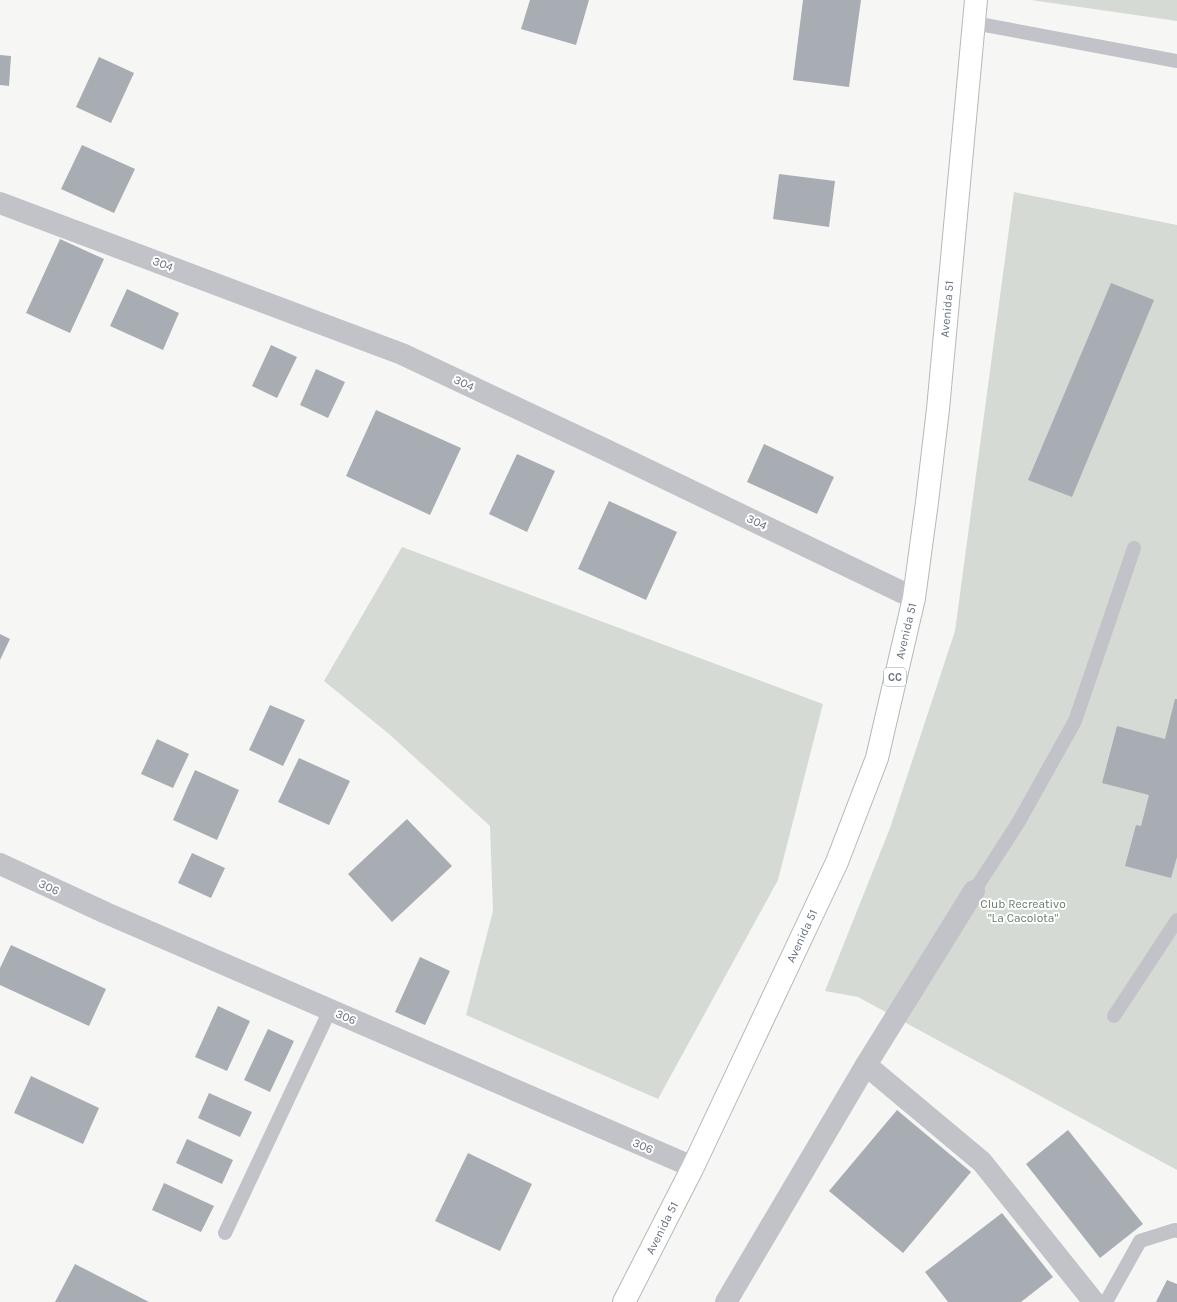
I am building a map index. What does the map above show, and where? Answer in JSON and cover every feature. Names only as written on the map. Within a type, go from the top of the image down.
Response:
[{"type":"main road","name":"Avenida 51","points":[[624,1302],[693,1167],[837,862],[877,758],[914,598],[938,409],[976,0]]},
{"type":"street","name":"304","points":[[0,203],[402,354],[613,453],[914,598]]},
{"type":"street","name":"306","points":[[0,864],[106,914],[693,1167]]},
{"type":"street","points":[[726,1302],[866,1065],[974,891]]},
{"type":"street","points":[[866,1065],[982,1162],[1094,1302]]},
{"type":"lane","points":[[974,23],[1177,61]]},
{"type":"lane","points":[[974,891],[1018,823],[1075,721],[1134,548]]},
{"type":"lane","points":[[1114,1016],[1177,920]]},
{"type":"lane","points":[[225,1233],[330,1010]]},
{"type":"lane","points":[[1106,1302],[1140,1241],[1175,1230],[1177,1231]]},
{"type":"green space","points":[[1031,0],[1177,0],[1177,21]]},
{"type":"green space","name":"Club Recreativo \"La Cacolota\"","points":[[1014,192],[1177,225],[1177,1170],[858,997],[825,991],[890,828],[955,631]]},
{"type":"green space","points":[[402,547],[823,704],[778,880],[658,1099],[466,1015],[493,911],[490,826],[389,734],[324,681]]},
{"type":"building","points":[[530,0],[589,0],[576,45],[521,29]]},
{"type":"building","points":[[803,0],[861,0],[849,87],[793,80]]},
{"type":"building","points":[[0,55],[11,56],[9,86],[0,85]]},
{"type":"building","points":[[99,57],[134,73],[111,123],[76,107]]},
{"type":"building","points":[[82,145],[135,169],[114,213],[61,189]]},
{"type":"building","points":[[779,174],[835,181],[829,227],[773,219]]},
{"type":"building","points":[[60,239],[104,259],[70,333],[26,313]]},
{"type":"building","points":[[1111,283],[1154,300],[1072,497],[1028,480]]},
{"type":"building","points":[[127,289],[179,313],[163,350],[110,326]]},
{"type":"building","points":[[271,345],[297,357],[277,398],[252,386]]},
{"type":"building","points":[[316,369],[345,382],[328,418],[300,405]]},
{"type":"building","points":[[376,410],[461,448],[430,515],[346,476]]},
{"type":"building","points":[[764,444],[834,477],[817,514],[747,482]]},
{"type":"building","points":[[517,454],[555,471],[527,532],[489,514]]},
{"type":"building","points":[[609,501],[677,532],[646,600],[578,569]]},
{"type":"building","points":[[0,634],[10,639],[0,660]]},
{"type":"building","points":[[1175,699],[1177,699],[1177,857],[1171,878],[1125,866],[1136,825],[1141,826],[1149,795],[1102,783],[1117,726],[1165,739]]},
{"type":"building","points":[[270,705],[305,720],[283,766],[249,750]]},
{"type":"building","points":[[157,739],[189,754],[173,788],[141,774]]},
{"type":"building","points":[[299,758],[350,781],[329,825],[278,802]]},
{"type":"building","points":[[195,770],[239,790],[217,840],[173,820]]},
{"type":"building","points":[[407,819],[452,866],[392,922],[348,874]]},
{"type":"building","points":[[192,853],[225,868],[211,898],[178,883]]},
{"type":"building","points":[[11,945],[106,989],[89,1026],[0,985],[0,968]]},
{"type":"building","points":[[420,957],[450,971],[425,1025],[395,1012]]},
{"type":"building","points":[[218,1006],[250,1021],[227,1071],[195,1057]]},
{"type":"building","points":[[268,1029],[294,1041],[270,1092],[244,1080]]},
{"type":"building","points":[[31,1076],[99,1108],[83,1144],[14,1113]]},
{"type":"building","points":[[209,1093],[252,1112],[240,1137],[198,1118]]},
{"type":"building","points":[[897,1110],[971,1172],[903,1253],[829,1191]]},
{"type":"building","points":[[1068,1130],[1143,1224],[1100,1258],[1026,1164]]},
{"type":"building","points":[[187,1139],[233,1160],[222,1184],[176,1163]]},
{"type":"building","points":[[468,1153],[532,1184],[500,1251],[435,1221]]},
{"type":"building","points":[[164,1183],[214,1206],[201,1232],[152,1210]]},
{"type":"building","points":[[1002,1213],[1053,1277],[1021,1302],[948,1302],[925,1272]]},
{"type":"building","points":[[75,1264],[149,1302],[55,1302]]},
{"type":"building","points":[[1167,1280],[1177,1284],[1177,1302],[1156,1302]]}]
